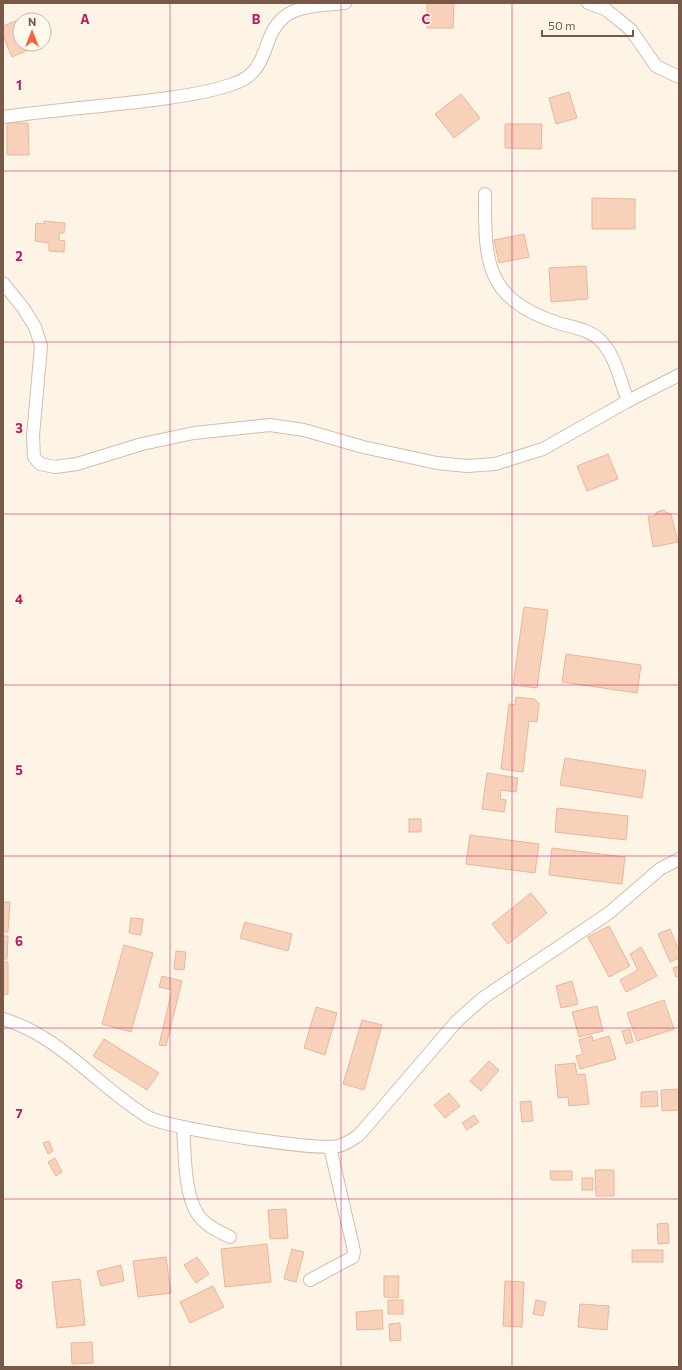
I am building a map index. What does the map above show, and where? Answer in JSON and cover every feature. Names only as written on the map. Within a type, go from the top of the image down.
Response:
[{"type":"street","points":[[3,117],[130,104],[192,94],[235,84],[255,72],[274,28],[284,16],[306,7],[345,3]]},
{"type":"street","points":[[588,3],[605,9],[619,20],[631,30],[656,66],[679,77]]},
{"type":"street","points":[[485,194],[485,234],[490,264],[497,284],[512,300],[534,314],[585,331],[599,339],[611,353],[628,401]]},
{"type":"street","points":[[3,283],[24,309],[35,327],[41,346],[33,436],[34,456],[40,464],[55,467],[77,464],[142,444],[194,433],[270,425],[304,430],[363,448],[437,463],[467,466],[495,464],[543,449],[628,401],[679,375]]},
{"type":"street","points":[[3,1019],[50,1040],[127,1104],[150,1118],[172,1126],[183,1128],[320,1148],[339,1146],[359,1135],[457,1021],[483,998],[609,913],[660,869],[679,859]]},
{"type":"street","points":[[183,1128],[188,1187],[197,1214],[209,1225],[230,1237]]},
{"type":"street","points":[[310,1280],[353,1257],[354,1250],[330,1147]]},
{"type":"building","points":[[427,3],[454,3],[453,28],[427,28]]},
{"type":"building","points":[[12,22],[12,52],[24,52],[12,57],[3,36],[3,26]]},
{"type":"building","points":[[569,92],[577,118],[556,124],[549,98]]},
{"type":"building","points":[[461,94],[480,118],[454,138],[435,114]]},
{"type":"building","points":[[7,123],[28,123],[29,155],[7,155]]},
{"type":"building","points":[[505,124],[542,124],[541,149],[505,148]]},
{"type":"building","points":[[592,198],[635,199],[635,229],[592,229]]},
{"type":"building","points":[[44,221],[65,223],[64,233],[60,233],[59,240],[65,241],[64,252],[49,251],[49,243],[35,241],[36,223],[44,224]]},
{"type":"building","points":[[524,234],[529,257],[499,263],[494,240]]},
{"type":"building","points":[[586,266],[588,299],[551,302],[549,268]]},
{"type":"building","points":[[608,454],[618,479],[587,491],[577,466]]},
{"type":"building","points":[[664,510],[665,512],[671,514],[678,542],[653,547],[648,516],[654,516],[657,512]]},
{"type":"building","points":[[524,607],[548,610],[537,688],[513,685]]},
{"type":"building","points":[[566,654],[641,665],[637,693],[562,682]]},
{"type":"building","points":[[516,697],[534,699],[539,703],[537,722],[529,721],[523,772],[501,769],[509,704],[515,705]]},
{"type":"building","points":[[565,758],[646,771],[642,798],[560,785]]},
{"type":"building","points":[[487,773],[518,778],[516,792],[501,790],[500,799],[506,800],[504,812],[482,809]]},
{"type":"building","points":[[557,808],[628,816],[626,840],[555,832]]},
{"type":"building","points":[[409,819],[421,819],[421,832],[409,832]]},
{"type":"building","points":[[470,835],[539,844],[535,873],[466,864]]},
{"type":"building","points":[[552,848],[625,857],[622,884],[549,875]]},
{"type":"building","points":[[531,893],[547,913],[508,944],[492,924]]},
{"type":"building","points":[[3,902],[10,902],[8,932],[3,932]]},
{"type":"building","points":[[131,918],[143,919],[141,935],[129,933]]},
{"type":"building","points":[[245,922],[292,934],[288,951],[240,938]]},
{"type":"building","points":[[609,926],[630,966],[609,977],[588,937]]},
{"type":"building","points":[[670,929],[679,951],[679,958],[670,962],[658,934]]},
{"type":"building","points":[[3,936],[8,936],[7,959],[3,959]]},
{"type":"building","points":[[124,945],[153,953],[131,1032],[102,1024]]},
{"type":"building","points":[[641,947],[657,976],[626,992],[620,980],[638,970],[630,954]]},
{"type":"building","points":[[176,951],[186,952],[184,970],[174,969]]},
{"type":"building","points":[[3,962],[8,962],[8,994],[3,995]]},
{"type":"building","points":[[679,966],[679,976],[676,977],[673,968]]},
{"type":"building","points":[[162,976],[182,981],[166,1046],[159,1045],[172,990],[159,987]]},
{"type":"building","points":[[572,981],[578,1004],[561,1008],[556,986]]},
{"type":"building","points":[[664,1000],[674,1029],[637,1041],[627,1013]]},
{"type":"building","points":[[597,1006],[603,1031],[579,1037],[572,1012]]},
{"type":"building","points":[[316,1007],[337,1013],[325,1055],[304,1048]]},
{"type":"building","points":[[362,1020],[382,1025],[364,1090],[343,1084]]},
{"type":"building","points":[[630,1029],[633,1042],[626,1044],[622,1031]]},
{"type":"building","points":[[592,1036],[593,1041],[609,1036],[616,1059],[580,1069],[576,1056],[583,1054],[579,1040]]},
{"type":"building","points":[[104,1039],[159,1073],[147,1090],[93,1056]]},
{"type":"building","points":[[489,1061],[499,1070],[481,1091],[470,1081]]},
{"type":"building","points":[[575,1063],[577,1075],[585,1074],[589,1104],[569,1106],[568,1097],[558,1098],[555,1065]]},
{"type":"building","points":[[679,1089],[679,1110],[662,1111],[661,1090]]},
{"type":"building","points":[[657,1091],[658,1106],[641,1107],[641,1092]]},
{"type":"building","points":[[449,1093],[460,1106],[445,1118],[434,1105]]},
{"type":"building","points":[[531,1101],[533,1121],[522,1122],[520,1102]]},
{"type":"building","points":[[474,1115],[479,1122],[467,1130],[462,1123]]},
{"type":"building","points":[[49,1141],[53,1151],[48,1154],[43,1143]]},
{"type":"building","points":[[55,1158],[62,1172],[56,1176],[48,1162]]},
{"type":"building","points":[[595,1170],[614,1170],[614,1196],[596,1196]]},
{"type":"building","points":[[550,1171],[572,1171],[572,1180],[551,1180]]},
{"type":"building","points":[[582,1178],[593,1178],[593,1190],[582,1190]]},
{"type":"building","points":[[286,1209],[288,1238],[270,1239],[268,1210]]},
{"type":"building","points":[[668,1223],[669,1243],[658,1244],[657,1224]]},
{"type":"building","points":[[267,1244],[271,1282],[225,1287],[221,1249]]},
{"type":"building","points":[[292,1249],[304,1252],[296,1282],[284,1279]]},
{"type":"building","points":[[632,1250],[663,1250],[663,1262],[632,1262]]},
{"type":"building","points":[[166,1257],[171,1293],[138,1297],[133,1261]]},
{"type":"building","points":[[197,1257],[209,1274],[196,1283],[184,1265]]},
{"type":"building","points":[[121,1265],[124,1281],[101,1286],[97,1271]]},
{"type":"building","points":[[384,1276],[399,1276],[398,1298],[384,1297]]},
{"type":"building","points":[[80,1279],[85,1325],[57,1328],[52,1282]]},
{"type":"building","points":[[505,1281],[524,1282],[522,1327],[503,1326]]},
{"type":"building","points":[[213,1286],[224,1307],[190,1323],[180,1302]]},
{"type":"building","points":[[388,1300],[403,1300],[403,1314],[388,1314]]},
{"type":"building","points":[[536,1300],[546,1302],[543,1316],[533,1314]]},
{"type":"building","points":[[580,1304],[609,1306],[607,1330],[578,1327]]},
{"type":"building","points":[[382,1310],[383,1329],[357,1330],[356,1312]]},
{"type":"building","points":[[400,1323],[401,1340],[390,1341],[389,1324]]},
{"type":"building","points":[[92,1342],[93,1363],[72,1364],[71,1343]]}]
